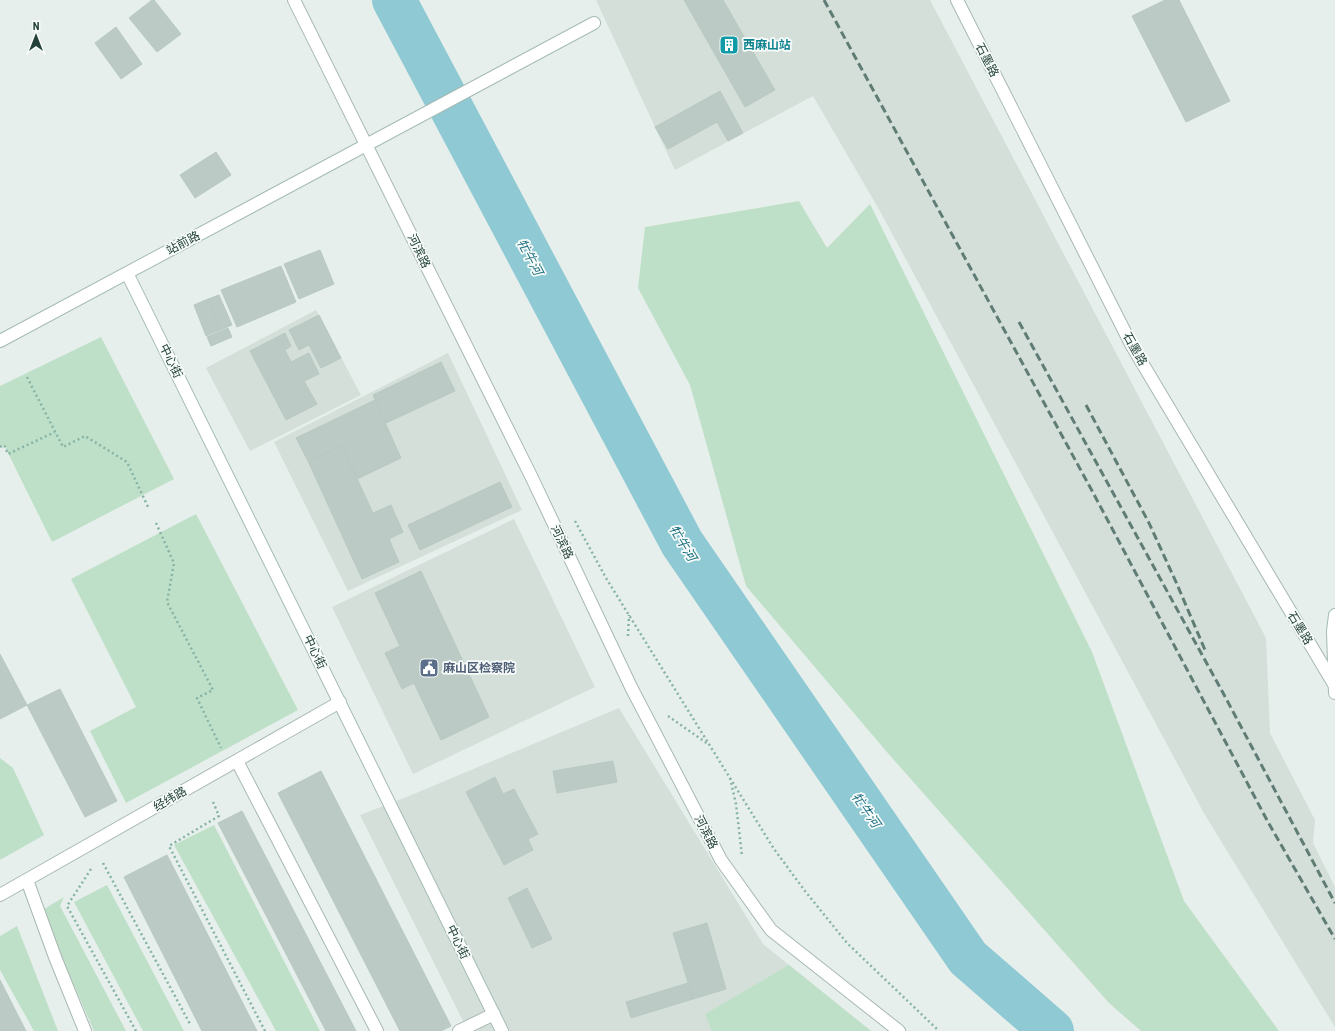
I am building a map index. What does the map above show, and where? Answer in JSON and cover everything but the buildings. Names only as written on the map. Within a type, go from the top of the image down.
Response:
[{"type":"street","name":"河滨路","points":[[294,0],[532,478],[631,687],[721,860],[771,930],[898,1031]]},
{"type":"street","name":"石墨路","points":[[957,0],[1132,346],[1335,686]]},
{"type":"street","name":"站前路","points":[[0,341],[594,23]]},
{"type":"street","name":"中心街","points":[[127,273],[502,1031]]},
{"type":"street","points":[[1335,615],[1333,631],[1335,693]]},
{"type":"street","name":"经纬路","points":[[0,895],[340,702]]},
{"type":"street","points":[[233,763],[377,1031]]},
{"type":"street","points":[[28,880],[54,957],[85,1031]]},
{"type":"street","points":[[460,1031],[494,1014]]},
{"type":"path","points":[[27,377],[63,447],[85,436],[127,462],[148,507]]},
{"type":"path","points":[[0,447],[4,445],[8,454],[55,432]]},
{"type":"path","points":[[572,515],[606,578],[774,849],[805,891],[847,943],[939,1031]]},
{"type":"path","points":[[156,523],[174,563],[167,602],[213,690],[197,698],[233,763]]},
{"type":"path","points":[[729,776],[736,804],[742,858]]},
{"type":"path","points":[[213,802],[219,816],[169,846],[265,1031]]},
{"type":"path","points":[[103,863],[190,1024]]},
{"type":"path","points":[[91,869],[67,906],[136,1031]]},
{"type":"shaded area","points":[[596,0],[930,0],[1266,638],[1270,733],[1315,820],[1313,843],[1335,887],[1335,1027],[1205,815],[881,213],[813,96],[675,170]]},
{"type":"shaded area","points":[[316,310],[361,395],[250,451],[206,368]]},
{"type":"shaded area","points":[[448,353],[522,510],[348,591],[274,442]]},
{"type":"shaded area","points":[[514,519],[595,687],[413,774],[332,607]]},
{"type":"shaded area","points":[[619,708],[763,944],[871,1031],[468,1031],[360,815]]},
{"type":"green space","points":[[799,201],[827,248],[870,204],[1092,652],[1184,901],[1279,1031],[1141,1031],[1109,1003],[886,751],[746,586],[690,385],[638,288],[645,227]]},
{"type":"green space","points":[[101,337],[174,479],[52,542],[4,445],[0,447],[0,386]]},
{"type":"green space","points":[[196,514],[298,710],[126,803],[90,731],[136,707],[71,579]]},
{"type":"green space","points":[[0,758],[13,768],[44,835],[0,860]]},
{"type":"green space","points":[[214,825],[320,1031],[276,1031],[174,845]]},
{"type":"green space","points":[[107,885],[184,1031],[143,1031],[74,902]]},
{"type":"green space","points":[[64,897],[60,906],[126,1031],[94,1031],[59,951],[44,909]]},
{"type":"green space","points":[[17,926],[58,1031],[34,1031],[0,970],[0,936]]},
{"type":"green space","points":[[789,965],[871,1031],[712,1031],[705,1014]]},
{"type":"waterway","name":"牤牛河","points":[[394,0],[682,543],[968,958],[1052,1031]]},
{"type":"railway","points":[[824,0],[1090,487],[1268,822],[1335,939]]},
{"type":"railway","points":[[1019,322],[1222,691],[1335,903]]},
{"type":"railway","points":[[1086,405],[1149,523],[1205,650]]},
{"type":"place","name":"西麻山站","points":[[729,45]]},
{"type":"place","name":"麻山区检察院","points":[[429,668]]}]
